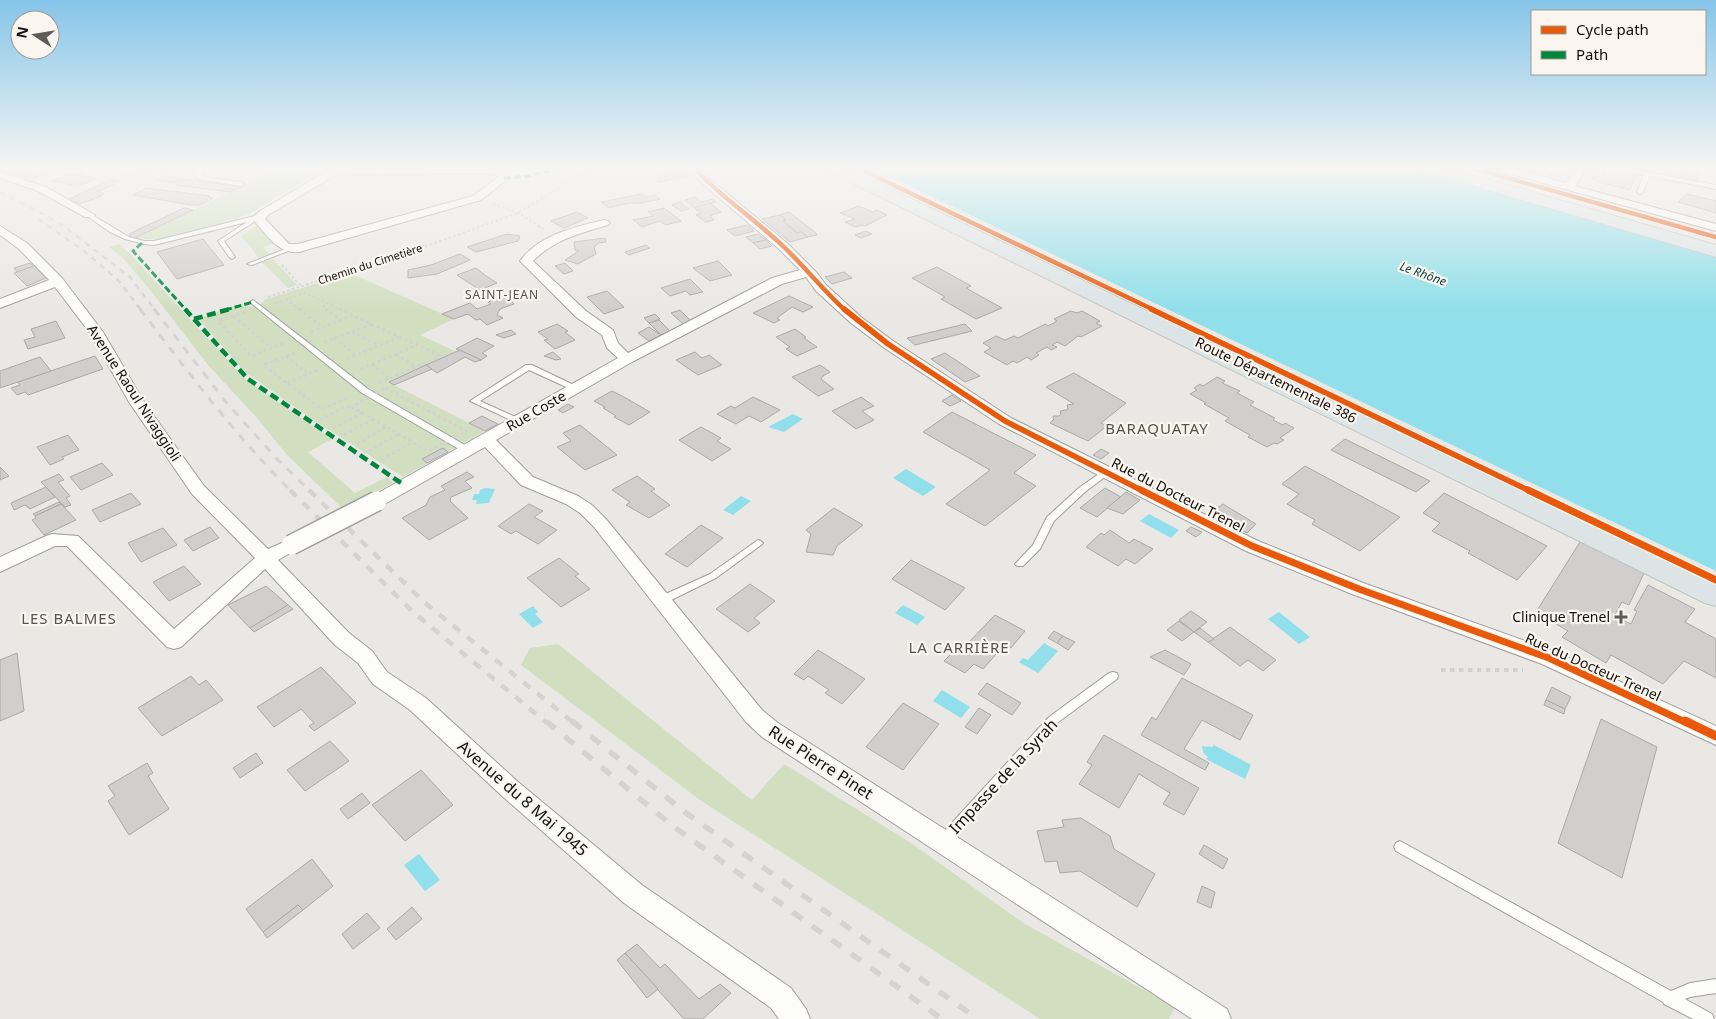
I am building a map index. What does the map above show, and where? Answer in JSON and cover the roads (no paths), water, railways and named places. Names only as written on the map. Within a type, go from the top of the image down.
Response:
[{"type":"main road","name":"Route Départementale 386","points":[[932,216],[1716,595]]},
{"type":"main road","points":[[1594,216],[1716,251]]},
{"type":"main road","points":[[1623,216],[1716,242]]},
{"type":"street","points":[[259,217],[259,220],[285,247],[294,249],[414,216]]},
{"type":"street","name":"Rue du Docteur Trenel","points":[[747,216],[783,246],[809,272],[821,288],[856,320],[939,379],[1005,421],[1252,546],[1359,589],[1548,658],[1716,736]]},
{"type":"street","points":[[1671,216],[1716,228]]},
{"type":"street","points":[[604,223],[557,237],[532,254],[526,261],[580,314],[608,333],[612,345],[627,360]]},
{"type":"street","name":"Avenue Raoul Nivaggioli","points":[[0,230],[23,246],[57,281],[96,332],[137,402],[185,473],[214,508],[266,558]]},
{"type":"street","name":"Rue Coste","points":[[0,564],[52,540],[72,540],[174,641],[266,558],[377,501],[627,360],[777,282],[809,272]]},
{"type":"street","points":[[0,304],[57,281]]},
{"type":"street","name":"Rue Pierre Pinet","points":[[477,444],[527,480],[572,500],[586,509],[600,523],[754,716],[770,730],[1216,1019]]},
{"type":"street","name":"Avenue du 8 Mai 1945","points":[[266,558],[342,639],[365,657],[380,678],[418,704],[509,788],[633,894],[781,998],[796,1019]]},
{"type":"lane","points":[[90,216],[128,241],[142,243],[154,243],[259,217]]},
{"type":"lane","points":[[232,258],[220,241],[259,217]]},
{"type":"lane","points":[[250,264],[294,249]]},
{"type":"lane","points":[[253,302],[365,391],[477,444]]},
{"type":"lane","points":[[517,421],[474,401],[530,367],[576,388]]},
{"type":"lane","points":[[1020,564],[1037,547],[1050,519],[1083,489],[1106,472]]},
{"type":"lane","points":[[662,600],[713,576],[758,543]]},
{"type":"lane","name":"Impasse de la Syrah","points":[[943,841],[1053,720],[1113,676]]},
{"type":"lane","points":[[1400,847],[1707,1019]]},
{"type":"lane","points":[[1669,999],[1690,990],[1716,986]]},
{"type":"water","name":"Le Rhône","points":[[972,216],[1583,216],[1716,254],[1716,571]]},
{"type":"water","points":[[793,414],[803,419],[784,432],[768,427]]},
{"type":"water","points":[[906,469],[936,487],[923,496],[893,478]]},
{"type":"water","points":[[485,488],[495,489],[489,503],[476,504],[477,500],[472,500],[474,494],[479,494],[480,490]]},
{"type":"water","points":[[741,496],[751,501],[733,515],[723,510]]},
{"type":"water","points":[[1149,514],[1179,530],[1171,538],[1140,521]]},
{"type":"water","points":[[903,605],[925,617],[917,625],[895,613]]},
{"type":"water","points":[[533,606],[538,612],[535,614],[543,622],[533,628],[519,614]]},
{"type":"water","points":[[1279,612],[1310,637],[1299,644],[1268,619]]},
{"type":"water","points":[[1044,643],[1058,651],[1038,673],[1019,662],[1023,658],[1028,660]]},
{"type":"water","points":[[942,690],[970,707],[961,718],[933,701]]},
{"type":"water","points":[[1214,745],[1251,765],[1245,779],[1206,759],[1208,757],[1203,752],[1202,746],[1212,747]]},
{"type":"water","points":[[419,854],[440,880],[425,891],[404,865]]},
{"type":"railway","points":[[46,216],[58,222],[130,277],[155,310]]},
{"type":"railway","points":[[38,219],[84,251],[119,281],[141,310]]},
{"type":"railway","points":[[140,309],[231,425],[290,490]]},
{"type":"railway","points":[[154,309],[226,402],[276,458],[310,491]]},
{"type":"railway","points":[[290,490],[412,611],[547,723]]},
{"type":"railway","points":[[309,490],[425,603],[574,723]]},
{"type":"railway","points":[[546,721],[674,827],[942,1019]]},
{"type":"railway","points":[[572,721],[686,813],[978,1019]]},
{"type":"place","name":"Clinique Trenel","points":[[1621,617]]},
{"type":"district","name":"SAINT-JEAN","points":[[502,295]]},
{"type":"district","name":"BARAQUATAY","points":[[1157,429]]},
{"type":"district","name":"LES BALMES","points":[[69,619]]},
{"type":"district","name":"LA CARRIÈRE","points":[[959,648]]}]
